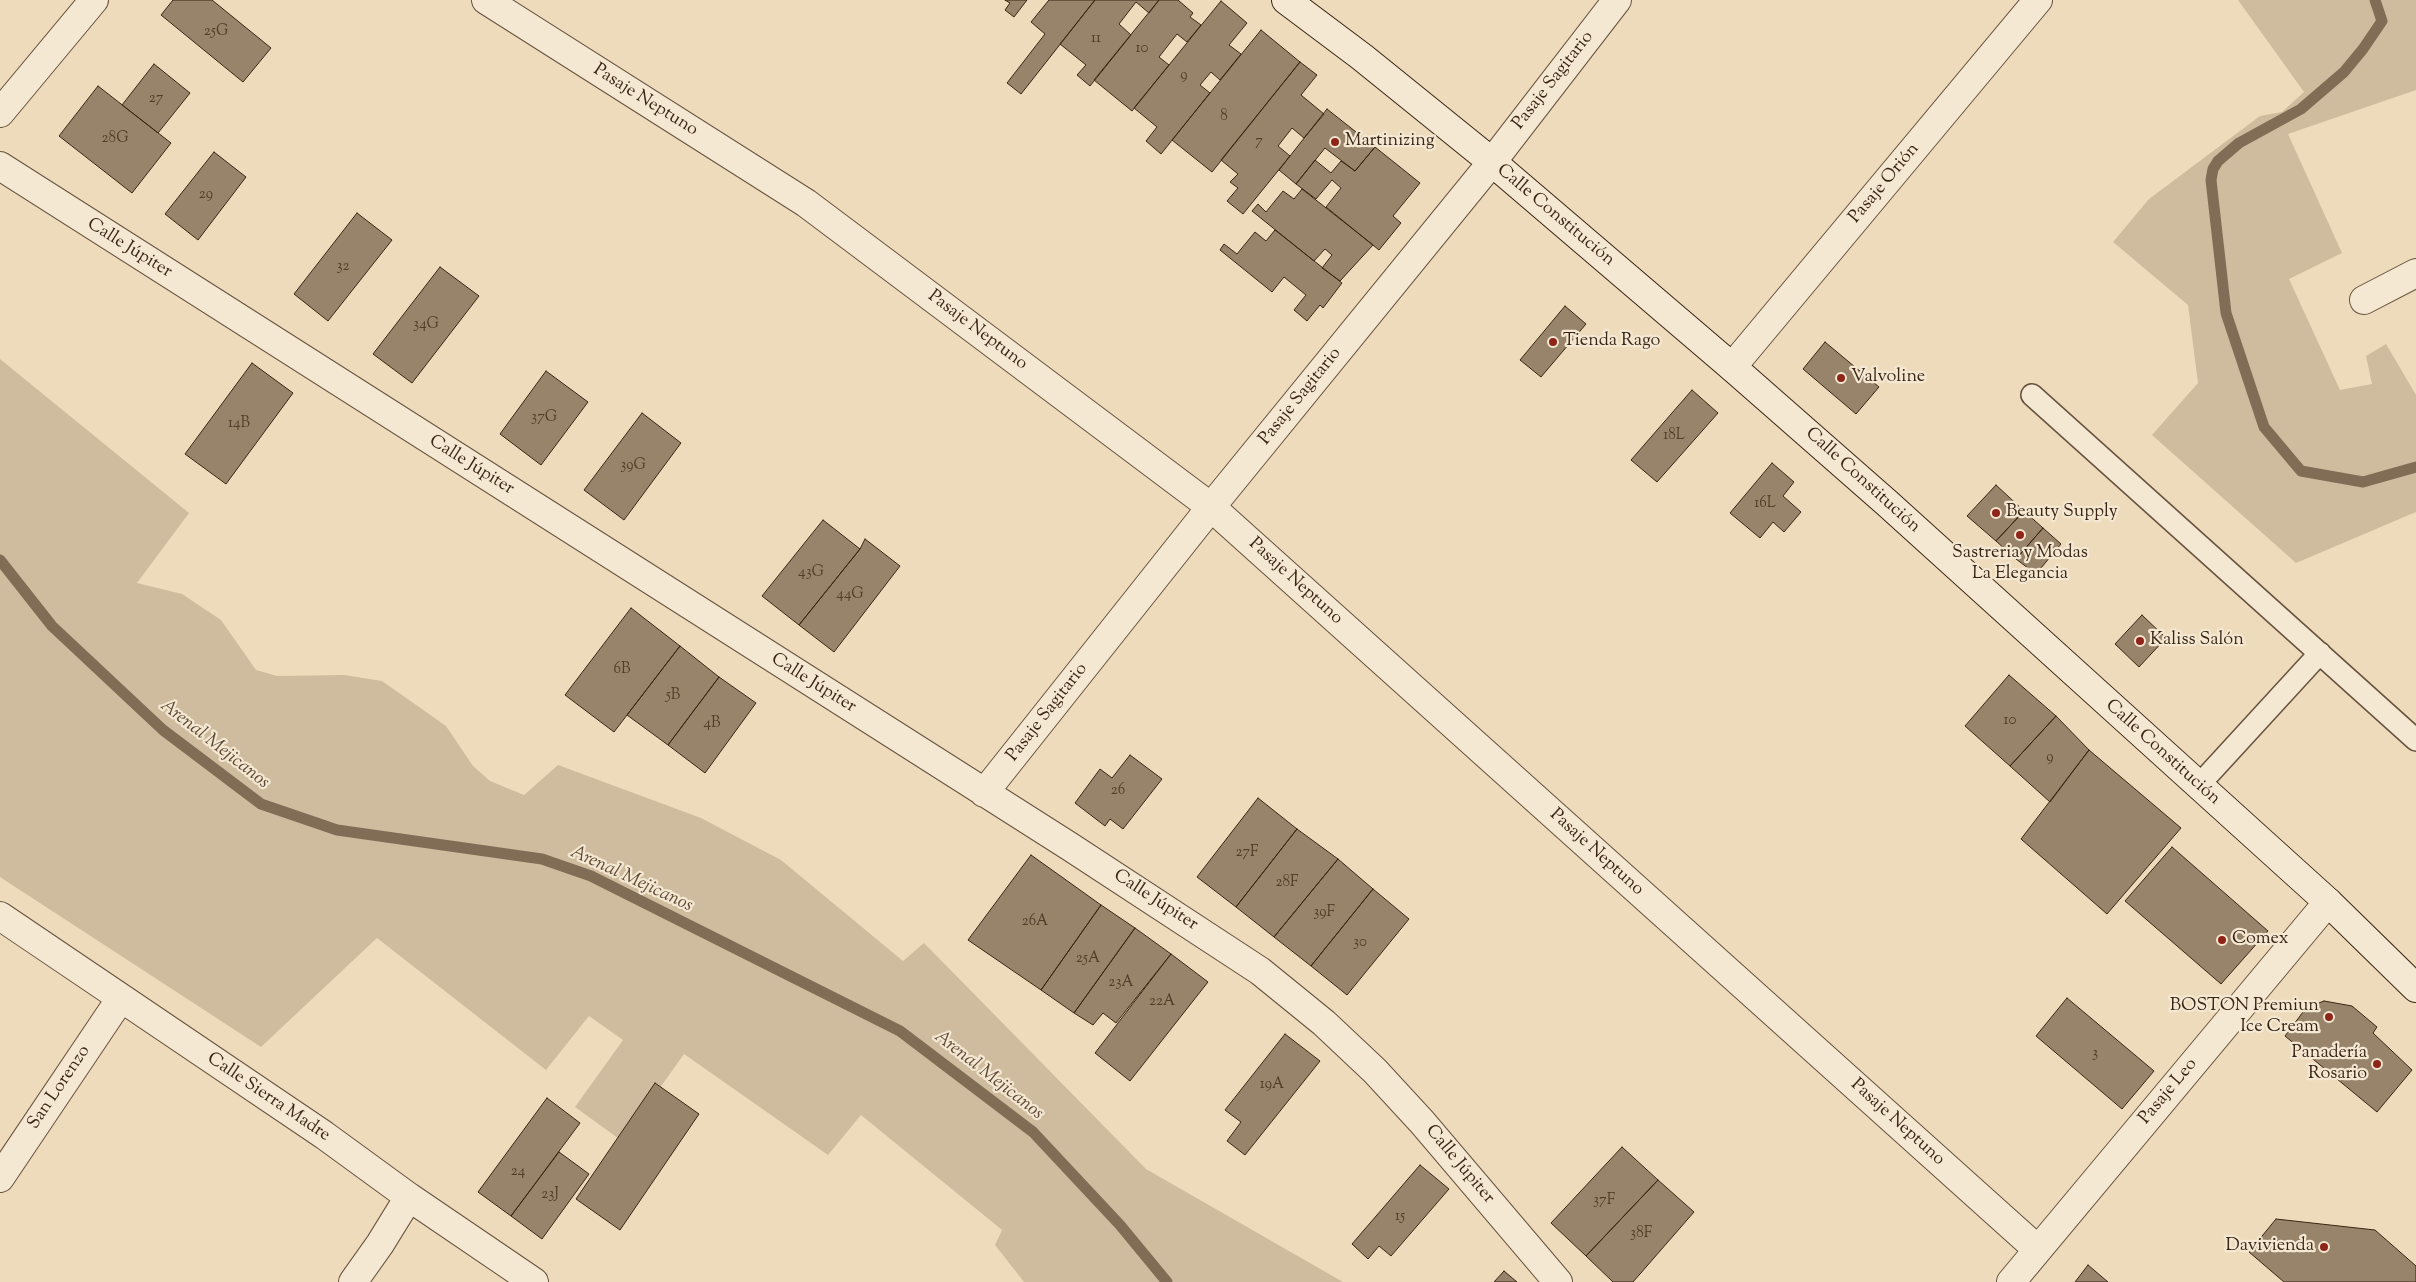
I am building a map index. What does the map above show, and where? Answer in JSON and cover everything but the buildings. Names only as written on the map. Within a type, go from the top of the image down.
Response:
[{"type":"street","points":[[0,113],[94,0]]},
{"type":"street","name":"Pasaje Neptuno","points":[[486,0],[806,203],[1211,507],[2037,1249]]},
{"type":"street","name":"Calle Constitución","points":[[1286,0],[1362,57],[1492,162],[1732,367],[1887,503],[2328,902],[2416,988]]},
{"type":"street","name":"Pasaje Sagitario","points":[[984,793],[1211,507],[1492,162],[1617,0]]},
{"type":"street","name":"Pasaje Orión","points":[[1732,367],[2038,0]]},
{"type":"street","name":"Calle Júpiter","points":[[0,166],[1221,944],[1260,971],[1324,1023],[1375,1071],[1422,1122],[1558,1282]]},
{"type":"street","points":[[2364,300],[2416,273]]},
{"type":"street","name":"Pasaje Leo","points":[[2011,1282],[2328,902]]},
{"type":"street","name":"Calle Sierra Madre","points":[[0,916],[324,1135],[408,1197],[534,1282]]},
{"type":"street","name":"San Lorenzo","points":[[0,1178],[121,998]]},
{"type":"street","points":[[353,1282],[380,1244],[408,1197]]},
{"type":"lane","points":[[2032,395],[2416,740]]},
{"type":"lane","points":[[2198,786],[2320,653]]},
{"type":"shaded area","points":[[2238,0],[2416,0],[2416,90],[2288,134],[2342,253],[2289,279],[2340,390],[2372,384],[2366,356],[2386,344],[2416,395],[2416,512],[2296,563],[2152,435],[2198,383],[2188,305],[2113,242],[2149,199],[2260,116],[2282,112],[2304,92]]},
{"type":"shaded area","points":[[0,359],[189,513],[137,583],[182,594],[221,620],[256,670],[277,676],[344,675],[382,681],[446,726],[473,766],[490,781],[524,795],[558,765],[701,818],[781,860],[903,961],[924,943],[1146,1169],[1343,1282],[1024,1282],[995,1245],[1002,1230],[861,1115],[828,1155],[684,1054],[622,1141],[575,1107],[623,1040],[589,1016],[546,1070],[377,938],[261,1047],[0,877]]},
{"type":"waterway","points":[[2375,0],[2382,21],[2344,72],[2301,109],[2239,143],[2218,161],[2213,169],[2211,180],[2226,313],[2264,427],[2301,471],[2363,482],[2416,467]]},
{"type":"waterway","name":"Arenal Mejicanos","points":[[0,560],[52,626],[163,730],[261,804],[337,830],[542,859],[591,876],[900,1031],[1033,1132],[1120,1225],[1167,1282]]},
{"type":"place","name":"Martinizing","points":[[1335,142]]},
{"type":"place","name":"Tienda Rago","points":[[1553,342]]},
{"type":"place","name":"Valvoline","points":[[1841,378]]},
{"type":"place","name":"Beauty Supply","points":[[1996,513]]},
{"type":"place","name":"Sastreria y Modas La Elegancia","points":[[2020,535]]},
{"type":"place","name":"Kaliss Salón","points":[[2140,641]]},
{"type":"place","name":"Comex","points":[[2222,940]]},
{"type":"place","name":"BOSTON Premiun Ice Cream","points":[[2329,1017]]},
{"type":"place","name":"Panadería Rosario","points":[[2377,1064]]},
{"type":"place","name":"Davivienda","points":[[2324,1247]]}]
